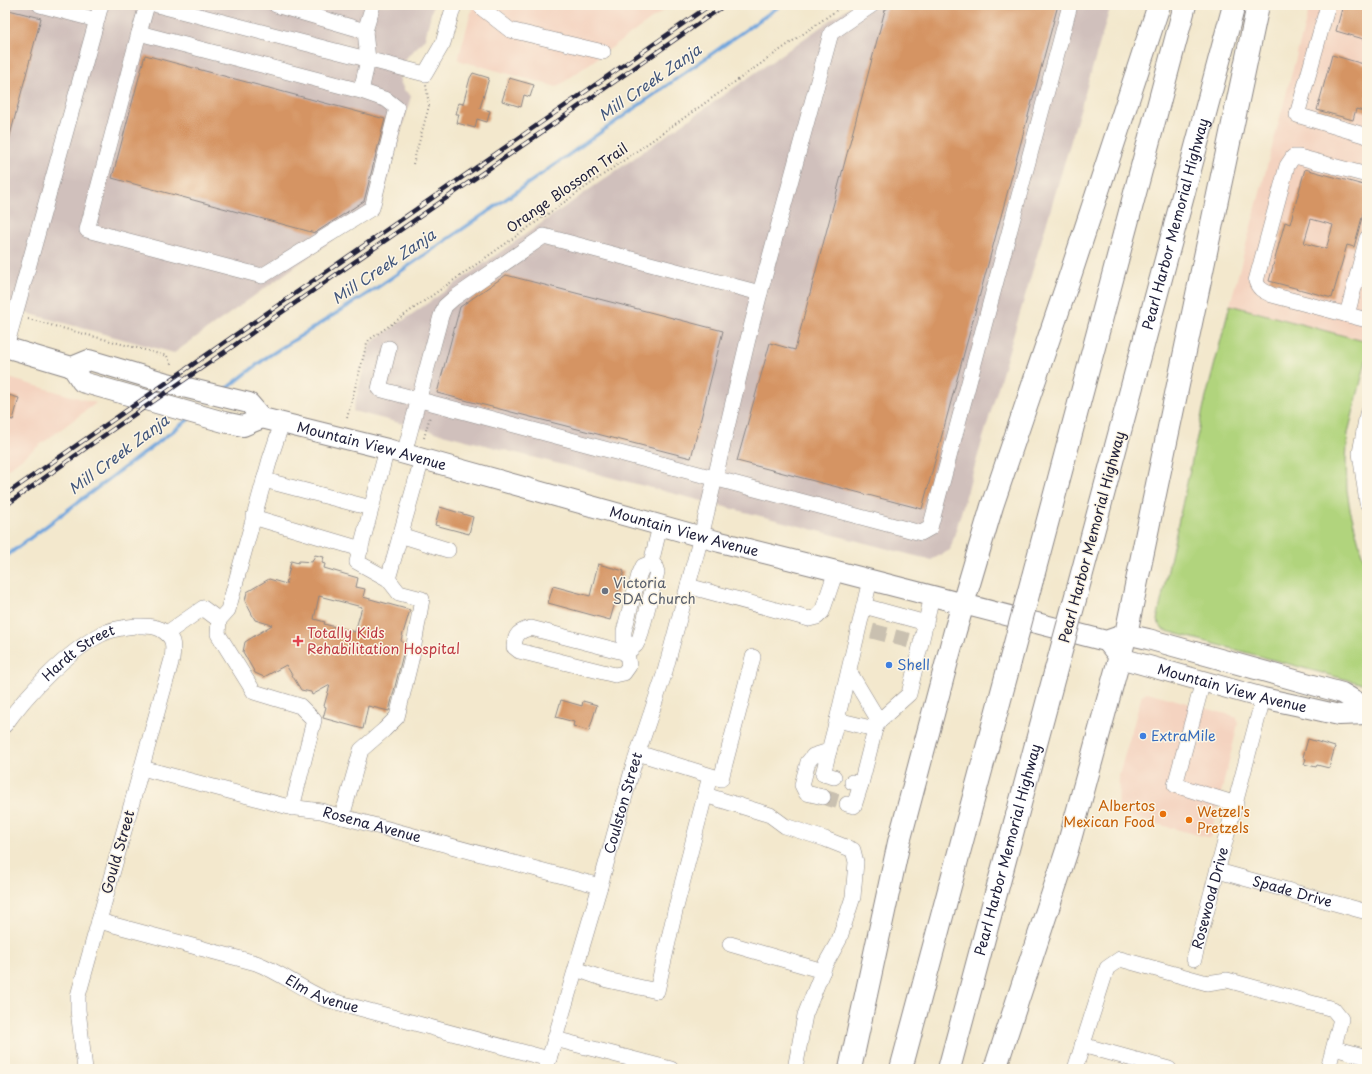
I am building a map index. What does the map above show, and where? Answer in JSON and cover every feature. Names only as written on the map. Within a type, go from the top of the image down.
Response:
[{"type":"highway","points":[[850,1069],[899,842],[963,604],[992,506],[1070,276],[1159,5]]},
{"type":"highway","points":[[901,1069],[1185,5]]},
{"type":"highway","name":"Pearl Harbor Memorial Highway","points":[[950,1069],[1234,5]]},
{"type":"highway","points":[[995,1069],[1066,850],[1126,634],[1258,5]]},
{"type":"main road","points":[[6,347],[72,367],[89,360],[249,403],[262,418],[243,426],[224,422],[82,382],[72,367]]},
{"type":"main road","name":"Mountain View Avenue","points":[[262,418],[404,454],[701,537],[1106,641]]},
{"type":"main road","name":"Mountain View Avenue","points":[[1126,634],[1342,693],[1367,708]]},
{"type":"main road","points":[[1120,658],[1106,641],[1126,634]]},
{"type":"main road","name":"Mountain View Avenue","points":[[1120,658],[1264,698],[1339,715],[1367,712]]},
{"type":"street","points":[[40,5],[97,20]]},
{"type":"street","points":[[6,347],[16,315],[12,298],[101,5]]},
{"type":"street","points":[[139,33],[361,91],[387,100],[397,108],[372,208],[262,276],[87,230],[139,33],[147,5]]},
{"type":"street","points":[[157,5],[425,74],[443,43],[454,5]]},
{"type":"street","points":[[276,5],[366,31]]},
{"type":"street","points":[[361,91],[368,60],[366,31],[373,5]]},
{"type":"street","points":[[480,5],[483,10],[510,30],[604,52]]},
{"type":"street","name":"Coulston Street","points":[[548,1064],[638,752],[664,675],[701,537],[714,478],[760,293],[831,33],[872,5]]},
{"type":"street","points":[[389,348],[378,389],[921,533],[930,528],[1070,5]]},
{"type":"street","points":[[1328,5],[1297,115],[1367,136]]},
{"type":"street","points":[[1367,175],[1299,157],[1293,158],[1287,166],[1256,281],[1261,290],[1272,294],[1367,320]]},
{"type":"street","points":[[388,579],[400,535],[404,454],[441,316],[445,306],[454,298],[544,236],[760,293]]},
{"type":"street","points":[[1347,315],[1367,238]]},
{"type":"street","points":[[1367,414],[1360,453],[1367,503]]},
{"type":"street","points":[[282,423],[264,480],[228,610],[219,620],[218,634],[254,692],[300,706],[314,720],[292,808]]},
{"type":"street","points":[[342,817],[361,750],[397,717],[412,656],[422,599],[399,593],[388,579],[357,562],[371,508],[404,454]]},
{"type":"street","points":[[264,480],[371,508]]},
{"type":"street","points":[[254,517],[361,548]]},
{"type":"street","points":[[627,653],[531,628],[519,633],[514,639],[514,647],[519,651],[615,675],[624,673],[629,666],[627,653],[624,640],[624,631],[639,576],[643,566],[651,563],[660,526]]},
{"type":"street","points":[[400,535],[448,550]]},
{"type":"street","points":[[688,586],[810,619],[817,617],[822,612],[836,571]]},
{"type":"street","points":[[834,778],[822,774],[849,670],[866,629],[864,606],[870,580]]},
{"type":"street","points":[[847,804],[854,806],[856,783],[877,725],[909,694],[917,642],[926,623],[932,596]]},
{"type":"street","points":[[864,606],[926,623]]},
{"type":"street","points":[[169,635],[204,608],[219,620]]},
{"type":"street","name":"Hardt Street","points":[[5,725],[49,675],[86,643],[96,637],[116,629],[133,626],[156,627],[169,635]]},
{"type":"street","name":"Gould Street","points":[[86,1069],[78,1003],[99,921],[172,659],[174,647],[169,635]]},
{"type":"street","points":[[638,752],[721,779],[753,657]]},
{"type":"street","points":[[849,670],[877,725]]},
{"type":"street","points":[[1203,681],[1175,785],[1236,804]]},
{"type":"street","name":"Rosewood Drive","points":[[1194,959],[1264,698]]},
{"type":"street","points":[[837,720],[877,725]]},
{"type":"street","points":[[823,797],[806,793],[802,785],[808,762],[813,756],[829,751]]},
{"type":"street","name":"Rosena Avenue","points":[[142,768],[292,808],[321,812],[342,817],[600,886]]},
{"type":"street","points":[[576,969],[607,980],[657,991],[677,904],[710,776]]},
{"type":"street","points":[[705,795],[770,816],[785,826],[853,850],[856,862],[853,897],[839,940],[823,971],[805,1015],[795,1069]]},
{"type":"street","name":"Spade Drive","points":[[1218,871],[1367,912]]},
{"type":"street","name":"Elm Avenue","points":[[99,921],[256,963],[271,969],[307,991],[325,999],[548,1064]]},
{"type":"street","points":[[730,944],[823,971]]},
{"type":"street","points":[[1075,1069],[1107,968],[1120,959],[1207,983],[1227,980],[1333,1009],[1341,1019],[1328,1069]]},
{"type":"street","points":[[555,1039],[671,1069]]},
{"type":"street","points":[[1082,1045],[1169,1069]]},
{"type":"street","points":[[1334,1048],[1367,1057]]},
{"type":"path","name":"Orange Blossom Trail","points":[[347,418],[369,340],[844,5]]},
{"type":"path","points":[[413,164],[429,106],[425,74]]},
{"type":"path","points":[[16,315],[167,356],[172,366]]},
{"type":"shaded area","points":[[5,5],[433,5],[425,39],[400,66],[400,81],[404,90],[411,96],[380,206],[174,353],[5,307]]},
{"type":"shaded area","points":[[473,5],[514,5],[528,9],[529,5],[671,5],[557,87],[458,60]]},
{"type":"shaded area","points":[[852,5],[1111,5],[950,550],[931,560],[353,411],[371,343]]},
{"type":"shaded area","points":[[1310,5],[1367,5],[1367,342],[1230,305]]},
{"type":"shaded area","points":[[5,377],[96,403],[5,471]]},
{"type":"shaded area","points":[[1147,692],[1237,718],[1238,724],[1210,838],[1118,814],[1119,775],[1142,695]]},
{"type":"green space","points":[[1230,305],[1367,342],[1367,357],[1348,433],[1346,460],[1347,490],[1350,509],[1361,551],[1367,567],[1366,682],[1359,683],[1163,630],[1157,620],[1204,405]]},
{"type":"building","points":[[892,5],[1058,5],[922,509],[737,461],[770,343],[795,350],[885,10]]},
{"type":"building","points":[[1343,5],[1367,5],[1367,40],[1336,31]]},
{"type":"building","points":[[5,9],[41,18],[8,143],[5,143]]},
{"type":"building","points":[[145,55],[385,119],[364,201],[315,233],[112,178]]},
{"type":"building","points":[[1332,55],[1367,65],[1365,73],[1367,74],[1367,112],[1356,109],[1353,120],[1317,110]]},
{"type":"building","points":[[473,73],[489,78],[480,108],[490,111],[487,122],[477,119],[475,128],[457,123],[459,114],[456,114],[459,103],[463,104],[470,78]]},
{"type":"building","points":[[509,78],[534,85],[530,97],[524,95],[521,107],[502,101]]},
{"type":"building","points":[[1305,169],[1367,186],[1367,199],[1354,247],[1347,245],[1332,298],[1269,281],[1285,222],[1290,224]],"holes":[[[1311,219],[1333,225],[1326,249],[1304,243]]]},
{"type":"building","points":[[506,275],[723,331],[691,458],[437,393],[460,307]]},
{"type":"building","points":[[5,394],[19,398],[13,420],[5,418]]},
{"type":"building","points":[[440,507],[473,517],[469,534],[435,525]]},
{"type":"building","name":"Totally Kids Rehabilitation Hospital","points":[[315,555],[324,557],[322,563],[325,564],[324,568],[358,578],[356,587],[365,589],[363,597],[410,610],[401,640],[405,647],[389,711],[368,706],[363,729],[323,718],[326,707],[324,706],[330,685],[312,695],[311,692],[301,690],[286,665],[264,677],[255,673],[243,652],[245,642],[272,625],[255,620],[245,601],[247,592],[269,579],[286,584],[291,561],[298,563],[299,561],[312,562]],"holes":[[[319,596],[362,607],[355,632],[324,624],[325,622],[314,619]]]},
{"type":"building","name":"Victoria SDA Church","points":[[598,564],[624,571],[610,620],[548,603],[553,586],[590,596]]},
{"type":"building","points":[[561,700],[582,706],[583,701],[597,705],[589,731],[573,726],[574,722],[556,717]]},
{"type":"building","points":[[1308,739],[1335,747],[1329,768],[1304,764],[1306,759],[1303,757]]},
{"type":"waterway","name":"Mill Creek Zanja","points":[[225,390],[267,357],[375,289],[496,206],[781,5]]},
{"type":"waterway","name":"Mill Creek Zanja","points":[[5,557],[189,419]]},
{"type":"tunnel","points":[[872,631],[914,642]]},
{"type":"tunnel","points":[[823,797],[847,804]]},
{"type":"railway","points":[[5,495],[710,5]]},
{"type":"railway","points":[[5,506],[86,448],[725,5]]},
{"type":"place","name":"Victoria SDA Church","points":[[605,591]]},
{"type":"place","name":"Totally Kids Rehabilitation Hospital","points":[[298,641]]},
{"type":"place","name":"Shell","points":[[889,665]]},
{"type":"place","name":"ExtraMile","points":[[1143,736]]},
{"type":"place","name":"Albertos Mexican Food","points":[[1163,814]]},
{"type":"place","name":"Wetzel's Pretzels","points":[[1189,820]]}]
